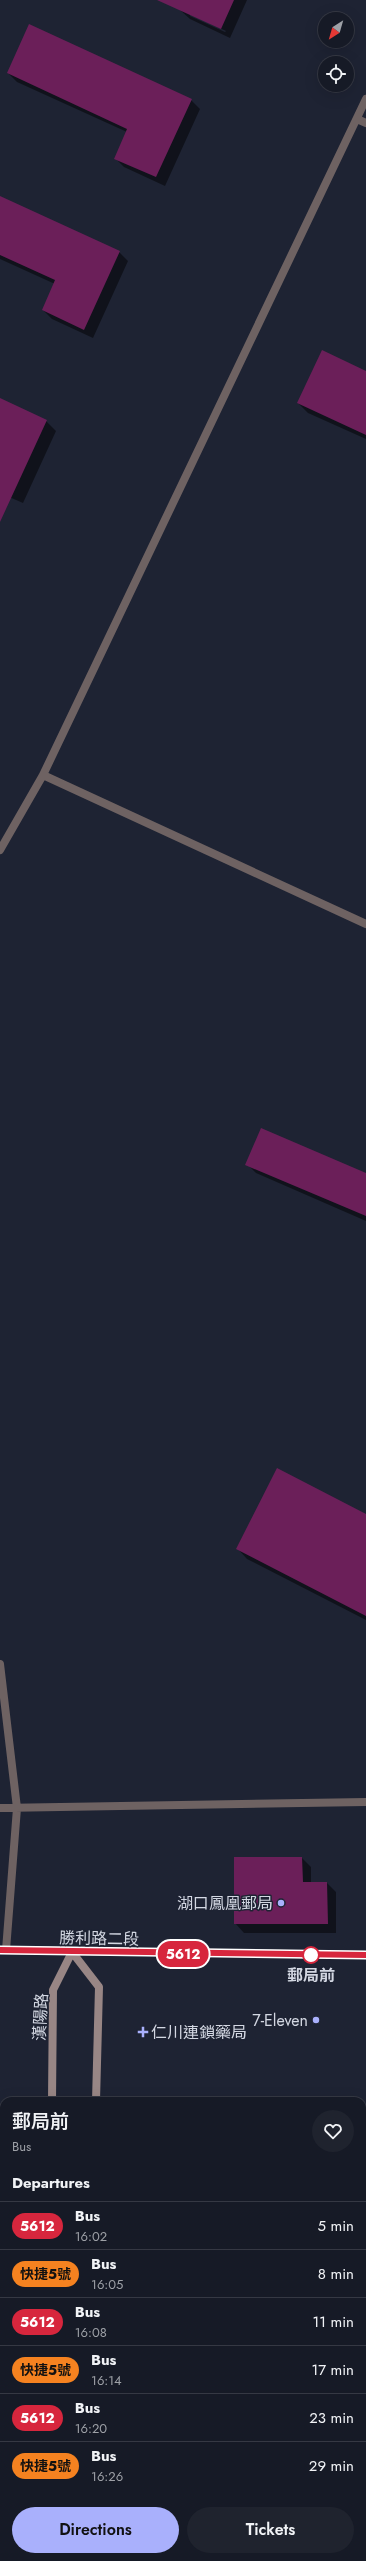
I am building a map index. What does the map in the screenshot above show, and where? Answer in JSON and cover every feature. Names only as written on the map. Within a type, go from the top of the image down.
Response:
[{"type":"main road","name":"勝利路二段","points":[[3,1950],[366,1956]]},
{"type":"main road","name":"漢陽路","points":[[52,2097],[54,1990],[72,1952]]},
{"type":"main road","points":[[72,1952],[99,1987],[96,2097]]},
{"type":"lane","points":[[0,850],[43,775],[366,99]]},
{"type":"lane","points":[[357,119],[366,123]]},
{"type":"lane","points":[[43,775],[366,924]]},
{"type":"lane","points":[[0,1664],[17,1808],[3,1950]]},
{"type":"lane","points":[[0,1808],[366,1802]]},
{"type":"building","points":[[157,0],[234,0],[221,29]]},
{"type":"building","points":[[29,24],[192,99],[156,177],[114,159],[127,129],[7,73]]},
{"type":"building","points":[[0,196],[120,251],[84,330],[42,310],[55,280],[0,255]]},
{"type":"building","points":[[322,350],[366,371],[366,435],[297,403]]},
{"type":"building","points":[[0,398],[47,420],[0,522]]},
{"type":"building","points":[[261,1128],[366,1173],[366,1216],[245,1165]]},
{"type":"building","points":[[277,1468],[366,1514],[366,1616],[236,1549]]},
{"type":"building","name":"湖口鳳凰郵局","points":[[234,1857],[302,1857],[303,1882],[327,1882],[328,1924],[234,1924]]},
{"type":"bus line","name":"5612","points":[[0,1950],[119,1953],[366,1955]]},
{"type":"place","name":"湖口鳳凰郵局","points":[[281,1903]]},
{"type":"place","name":"郵局前","points":[[311,1955]]},
{"type":"place","name":"7-Eleven","points":[[316,2020]]},
{"type":"place","name":"仁川連鎖藥局","points":[[143,2032]]}]
